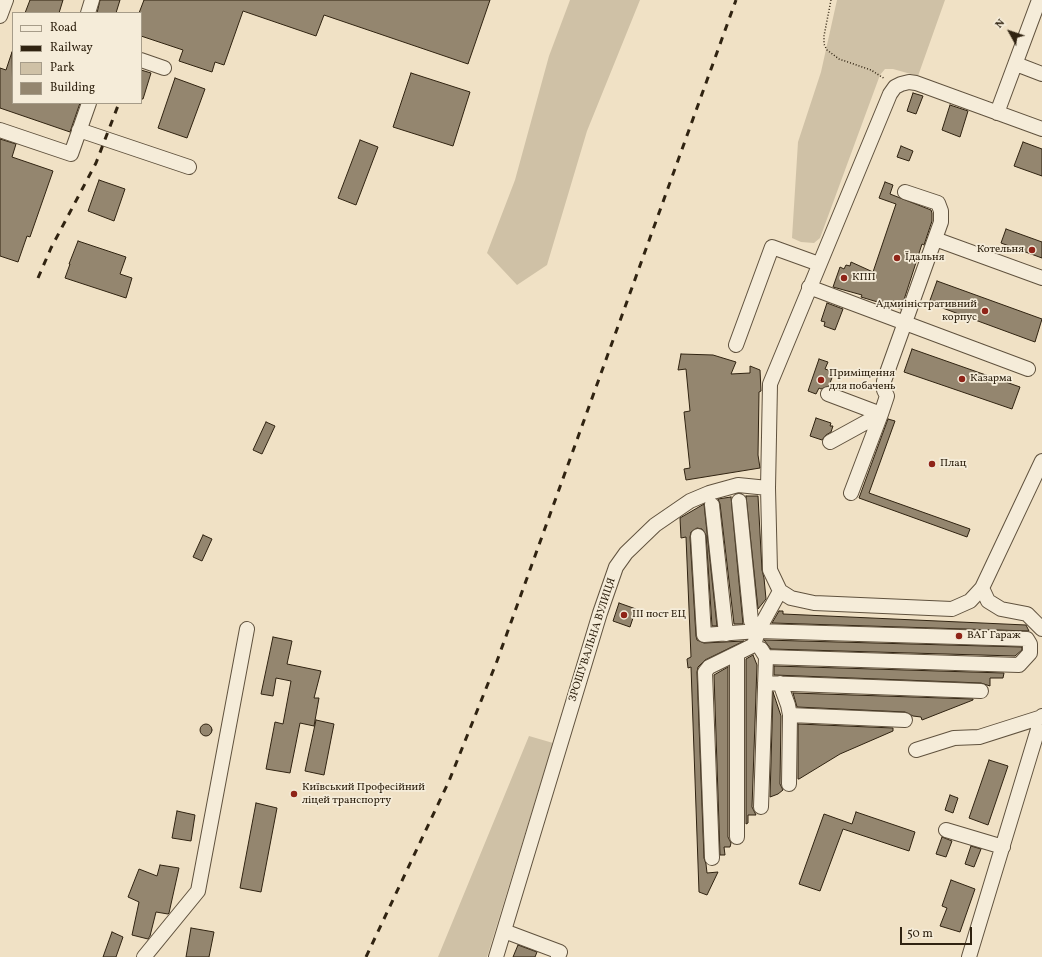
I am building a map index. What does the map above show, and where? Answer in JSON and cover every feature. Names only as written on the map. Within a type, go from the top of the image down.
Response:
[{"type":"street","points":[[0,16],[6,0]]},
{"type":"street","points":[[88,12],[92,0]]},
{"type":"street","points":[[997,113],[1039,0]]},
{"type":"street","points":[[142,60],[164,68]]},
{"type":"street","points":[[1016,64],[1042,74]]},
{"type":"street","points":[[1042,129],[909,82],[895,87],[890,94],[770,384],[768,488],[770,570],[780,591],[791,598],[814,604],[952,609],[970,601],[982,588],[1042,461]]},
{"type":"street","points":[[0,130],[71,154],[89,104]]},
{"type":"street","points":[[79,130],[189,167]]},
{"type":"street","points":[[851,493],[888,396],[884,390],[884,381],[941,222],[941,211],[938,204],[905,192]]},
{"type":"street","points":[[935,239],[1042,278]]},
{"type":"street","points":[[736,345],[772,248],[819,264]]},
{"type":"street","points":[[809,287],[1028,369]]},
{"type":"street","points":[[828,394],[881,414]]},
{"type":"street","points":[[830,442],[881,414]]},
{"type":"street","name":"ЗРОШУВАЛЬНА ВУЛИЦЯ","points":[[496,957],[600,613],[616,567],[626,553],[655,525],[690,501],[709,493],[738,485],[768,488]]},
{"type":"street","points":[[739,501],[751,621],[758,631]]},
{"type":"street","points":[[712,505],[726,634]]},
{"type":"street","points":[[698,536],[704,635],[758,631],[1026,639],[1030,644],[1030,653],[1019,665],[766,657]]},
{"type":"street","points":[[982,588],[988,601],[1001,609],[1027,614],[1042,629]]},
{"type":"street","points":[[712,858],[705,672],[709,667],[754,645],[758,631],[780,591]]},
{"type":"street","points":[[144,957],[198,890],[247,629]]},
{"type":"street","points":[[754,645],[762,649],[766,657],[761,807]]},
{"type":"street","points":[[736,654],[738,837]]},
{"type":"street","points":[[765,683],[981,691]]},
{"type":"street","points":[[780,683],[790,715],[789,784]]},
{"type":"street","points":[[790,715],[905,720]]},
{"type":"street","points":[[916,750],[954,738],[978,737],[1042,716]]},
{"type":"street","points":[[969,957],[1042,716]]},
{"type":"street","points":[[946,830],[1003,847]]},
{"type":"street","points":[[504,931],[560,952],[558,957]]},
{"type":"path","points":[[831,0],[824,36],[824,44],[827,50],[839,59],[880,75],[888,84],[890,94]]},
{"type":"green space","points":[[570,0],[640,0],[587,131],[547,265],[517,285],[487,253],[515,180],[549,56]]},
{"type":"green space","points":[[837,0],[945,0],[918,76],[893,69],[885,69],[880,75],[820,238],[814,243],[801,242],[792,238],[798,142],[821,72]]},
{"type":"green space","points":[[529,736],[553,743],[487,957],[438,957]]},
{"type":"building","points":[[30,0],[63,0],[59,12],[25,12]]},
{"type":"building","points":[[100,0],[120,0],[116,12],[97,12]]},
{"type":"building","points":[[144,0],[490,0],[468,64],[324,15],[316,36],[243,11],[224,65],[215,62],[212,72],[179,61],[183,50],[142,36],[142,12],[139,12]]},
{"type":"building","points":[[12,52],[12,104],[80,104],[70,132],[0,108],[0,68],[6,70]]},
{"type":"building","points":[[142,70],[151,73],[142,99]]},
{"type":"building","points":[[411,73],[470,92],[453,146],[393,127]]},
{"type":"building","points":[[175,78],[205,89],[187,138],[158,128]]},
{"type":"building","points":[[913,93],[923,96],[916,114],[907,111]]},
{"type":"building","points":[[950,105],[968,111],[960,137],[942,130]]},
{"type":"building","points":[[0,139],[16,144],[12,157],[53,171],[30,237],[27,236],[18,262],[0,256]]},
{"type":"building","points":[[360,140],[378,147],[356,205],[338,198]]},
{"type":"building","points":[[1023,142],[1042,149],[1042,176],[1014,166]]},
{"type":"building","points":[[901,146],[913,151],[909,161],[897,157]]},
{"type":"building","points":[[99,180],[125,189],[114,221],[88,211]]},
{"type":"building","name":"Їдальня","points":[[885,182],[893,185],[890,194],[931,210],[932,213],[932,221],[924,245],[922,244],[901,309],[861,297],[862,295],[833,287],[840,267],[844,269],[846,265],[850,266],[851,262],[873,272],[896,204],[879,198]]},
{"type":"building","name":"Котельня","points":[[1006,229],[1042,242],[1042,258],[1001,243]]},
{"type":"building","points":[[78,241],[126,257],[120,274],[132,278],[126,298],[65,278]]},
{"type":"building","name":"Адмиіністративний корпус","points":[[937,281],[1042,319],[1035,342],[929,303]]},
{"type":"building","name":"КПП","points":[[827,303],[843,309],[835,330],[824,326],[825,322],[821,321]]},
{"type":"building","name":"Казарма","points":[[912,349],[1020,387],[1012,409],[904,372]]},
{"type":"building","points":[[681,354],[713,355],[736,362],[731,374],[750,373],[750,366],[760,370],[761,391],[759,392],[758,455],[760,468],[686,480],[684,469],[690,468],[684,412],[690,411],[686,369],[678,370]]},
{"type":"building","name":"Приміщення для побачень","points":[[819,359],[828,362],[825,369],[834,372],[829,386],[821,389],[819,388],[816,394],[808,391]]},
{"type":"building","points":[[816,418],[831,423],[830,426],[833,426],[831,432],[822,440],[810,436]]},
{"type":"building","points":[[888,419],[895,421],[869,493],[970,529],[967,537],[859,498]]},
{"type":"building","points":[[266,422],[275,426],[262,454],[253,450]]},
{"type":"building","points":[[746,496],[758,496],[762,570],[766,599],[758,609]]},
{"type":"building","points":[[731,497],[743,624],[734,624],[720,504],[718,499]]},
{"type":"building","points":[[704,504],[717,626],[712,626],[706,535],[702,529],[697,528],[691,532],[690,537],[697,640],[704,643],[744,641],[705,660],[698,667],[697,672],[704,858],[707,873],[718,872],[707,895],[699,892],[691,667],[688,668],[687,659],[691,657],[686,537],[681,538],[680,518]]},
{"type":"building","points":[[203,535],[212,539],[202,561],[193,557]]},
{"type":"building","name":"III пост ЕЦ","points":[[619,603],[636,609],[630,627],[613,621]]},
{"type":"building","points":[[779,611],[783,611],[783,614],[1026,625],[1029,631],[772,623]]},
{"type":"building","points":[[273,637],[292,641],[287,664],[321,671],[314,698],[319,698],[314,726],[300,723],[290,773],[266,769],[275,722],[283,724],[291,681],[276,678],[273,696],[261,694]]},
{"type":"building","points":[[764,640],[1022,647],[1022,650],[1015,656],[771,649]]},
{"type":"building","points":[[753,655],[757,665],[752,807],[756,815],[748,815],[748,823],[746,824],[746,659]]},
{"type":"building","points":[[774,666],[1004,673],[1003,678],[990,678],[990,686],[981,683],[774,675]]},
{"type":"building","points":[[728,667],[728,837],[731,843],[730,847],[724,847],[725,855],[720,855],[714,675]]},
{"type":"building","points":[[773,692],[781,716],[780,784],[783,790],[770,797]]},
{"type":"building","points":[[793,693],[973,700],[922,720],[921,717],[913,716],[905,712],[797,707]]},
{"type":"building","points":[[316,720],[334,724],[324,775],[305,771]]},
{"type":"building","points":[[204,724],[208,724],[212,730],[208,736],[204,736],[200,732],[200,728]]},
{"type":"building","points":[[798,724],[893,728],[893,731],[840,754],[798,779]]},
{"type":"building","points":[[989,760],[1008,766],[988,825],[969,818]]},
{"type":"building","points":[[950,795],[958,798],[953,813],[945,810]]},
{"type":"building","points":[[256,803],[277,808],[261,892],[240,888]]},
{"type":"building","points":[[177,811],[195,815],[191,841],[172,838]]},
{"type":"building","points":[[856,812],[915,832],[909,851],[843,829],[820,891],[799,884],[824,814],[852,824]]},
{"type":"building","points":[[942,837],[952,841],[946,857],[936,854]]},
{"type":"building","points":[[971,846],[981,849],[974,867],[965,864]]},
{"type":"building","points":[[160,865],[179,868],[169,913],[156,912],[148,939],[132,935],[139,902],[128,897],[139,869],[157,876]]},
{"type":"building","points":[[951,880],[975,889],[960,932],[940,926],[947,908],[942,906]]},
{"type":"building","points":[[191,928],[214,932],[209,957],[186,957]]},
{"type":"building","points":[[112,932],[123,937],[116,957],[103,957]]},
{"type":"building","points":[[518,945],[537,952],[535,957],[513,957]]},
{"type":"railway","points":[[366,957],[449,781],[497,661],[736,0]]},
{"type":"railway","points":[[38,278],[51,248],[96,163],[119,104]]},
{"type":"place","name":"Котельня","points":[[1032,250]]},
{"type":"place","name":"Їдальня","points":[[897,258]]},
{"type":"place","name":"КПП","points":[[844,278]]},
{"type":"place","name":"Адмиіністративний корпус","points":[[985,311]]},
{"type":"place","name":"Казарма","points":[[962,379]]},
{"type":"place","name":"Приміщення для побачень","points":[[821,380]]},
{"type":"place","name":"Плац","points":[[932,464]]},
{"type":"place","name":"III пост ЕЦ","points":[[624,615]]},
{"type":"place","name":"ВАГ Гараж","points":[[959,636]]},
{"type":"place","name":"Київський Професійний ліцей транспорту","points":[[294,794]]}]
